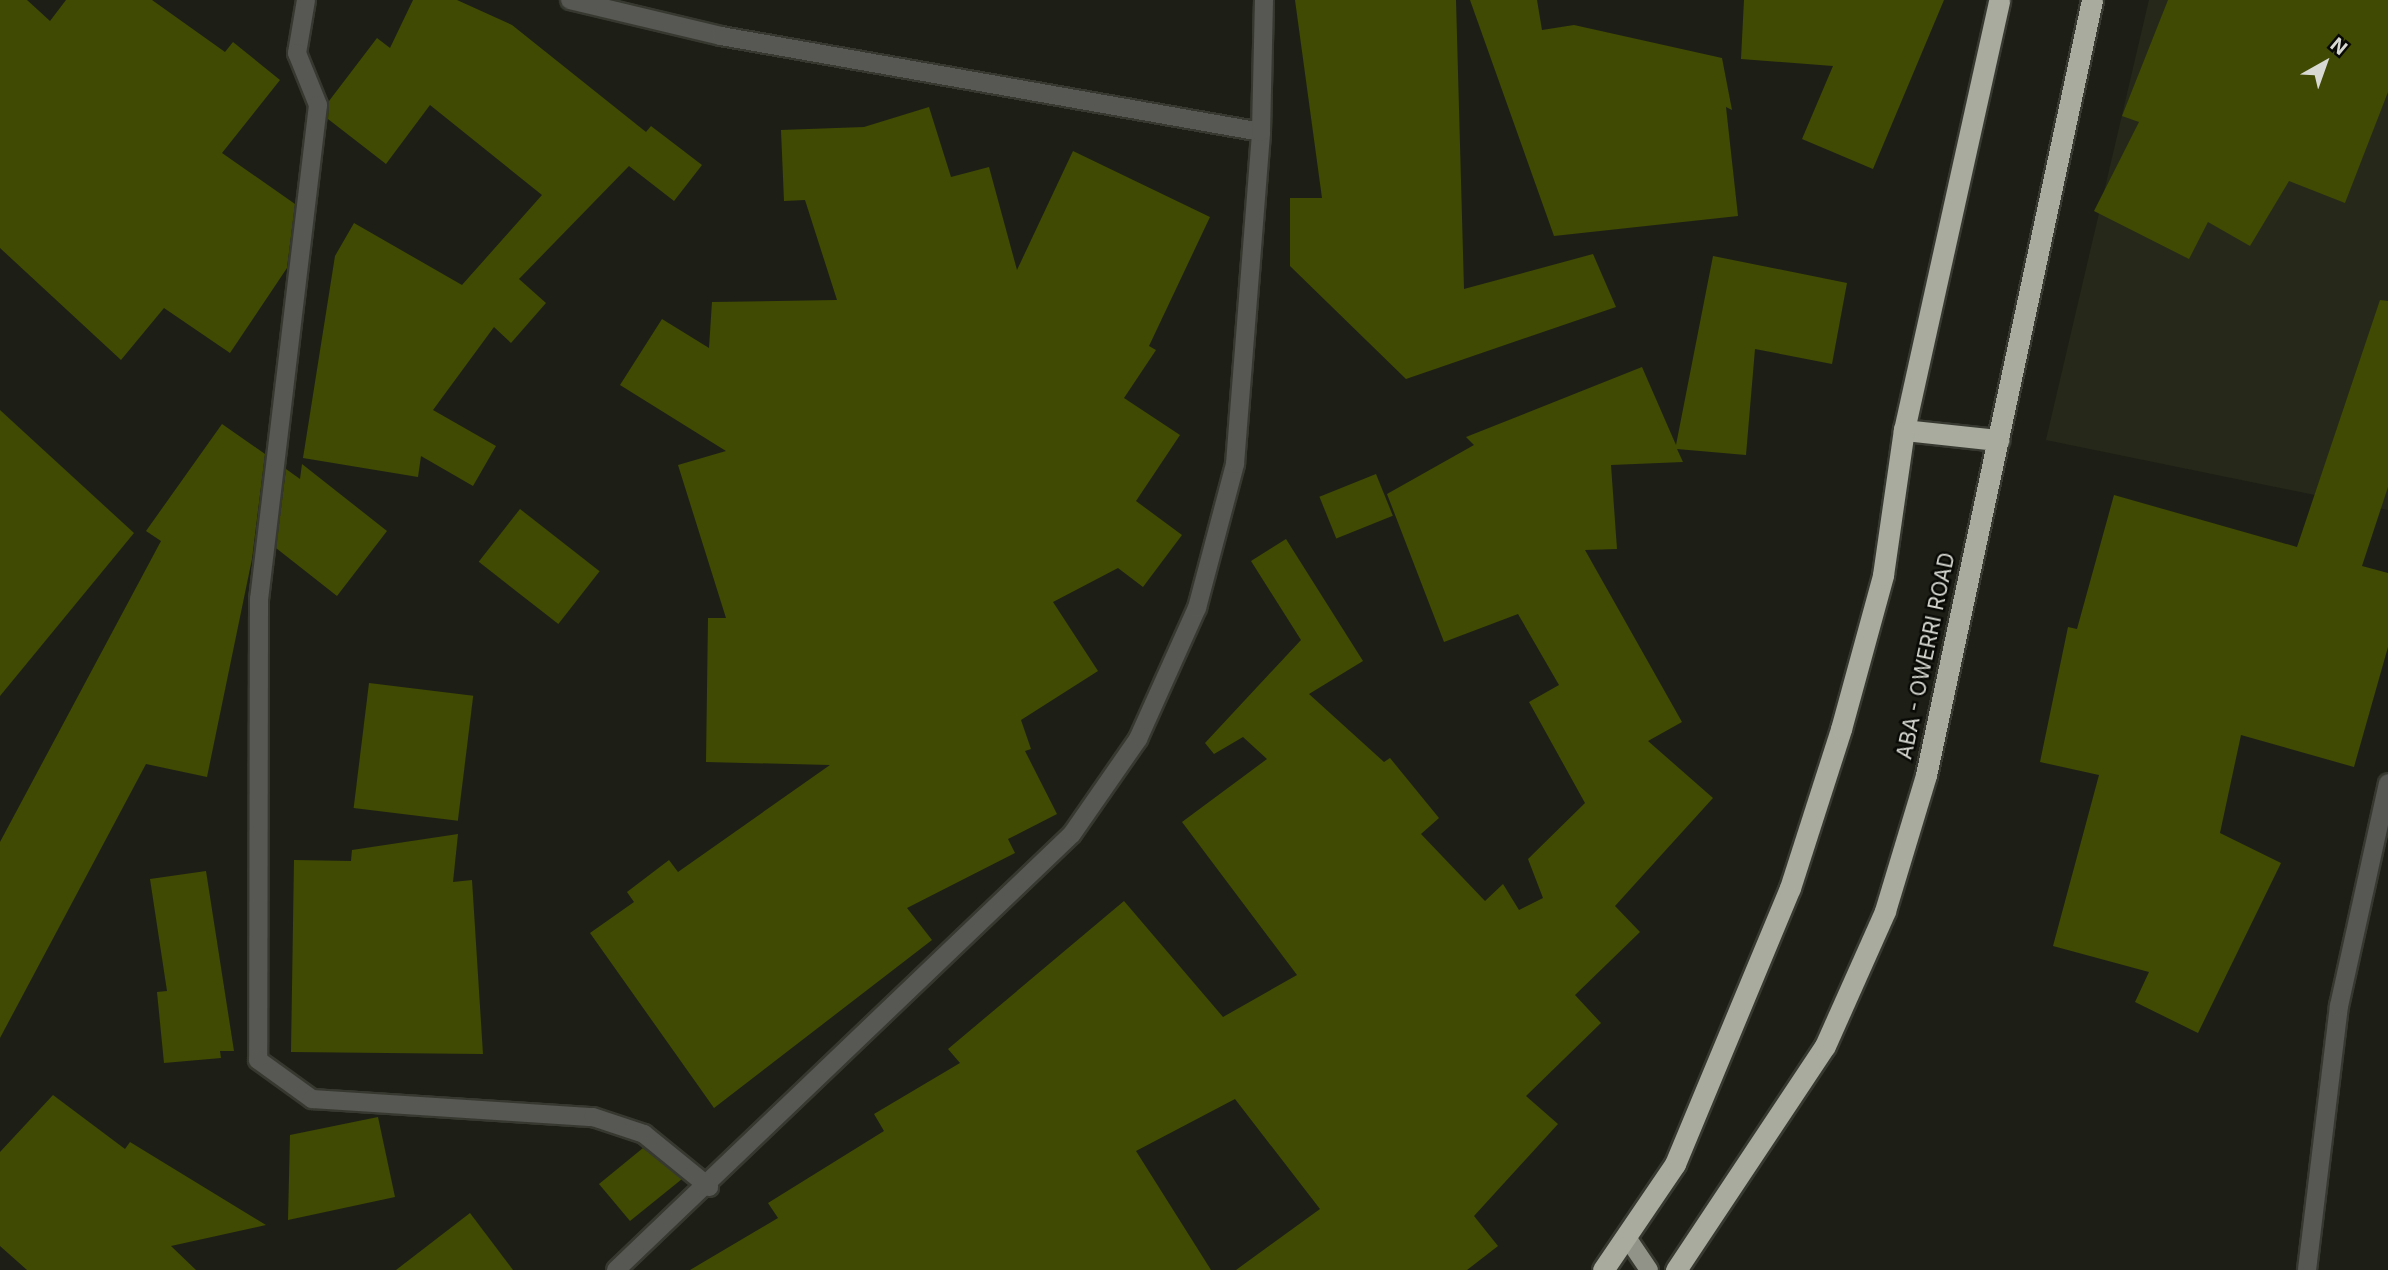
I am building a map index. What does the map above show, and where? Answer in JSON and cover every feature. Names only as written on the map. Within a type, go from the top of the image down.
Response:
[{"type":"highway","points":[[1603,1270],[1675,1164],[1790,888],[1883,575],[1905,430],[1999,0]]},
{"type":"highway","name":"ABA - OWERRI ROAD","points":[[1676,1270],[1825,1046],[1885,911],[1926,775],[2092,0]]},
{"type":"highway","points":[[1905,430],[1998,440]]},
{"type":"main road","points":[[1626,1236],[1649,1270]]},
{"type":"street","points":[[306,0],[297,53],[318,105],[259,599],[258,1060],[312,1099],[593,1117],[644,1134],[709,1187]]},
{"type":"street","points":[[570,0],[721,36],[1261,132]]},
{"type":"street","points":[[616,1270],[709,1187],[1072,834],[1138,739],[1197,608],[1235,464],[1261,132],[1264,0]]},
{"type":"street","points":[[2307,1270],[2339,1006],[2388,783]]},
{"type":"shaded area","points":[[2149,0],[2388,0],[2388,510],[2046,440]]},
{"type":"building","points":[[0,0],[27,0],[50,21],[66,0],[152,0],[225,52],[233,42],[280,80],[222,153],[295,204],[287,268],[230,353],[164,308],[121,360],[0,248]]},
{"type":"building","points":[[413,0],[457,0],[512,25],[646,132],[651,126],[702,165],[674,201],[629,166],[519,279],[546,303],[511,343],[494,327],[433,410],[496,446],[473,486],[421,456],[418,477],[303,458],[335,256],[354,223],[462,285],[542,195],[430,105],[386,164],[328,119],[329,101],[377,38],[390,48]]},
{"type":"building","points":[[1295,0],[1456,0],[1464,289],[1593,254],[1616,307],[1406,379],[1290,266],[1290,198],[1322,198]]},
{"type":"building","points":[[1470,0],[1537,0],[1542,30],[1574,25],[1722,58],[1732,110],[1726,107],[1738,216],[1554,236]]},
{"type":"building","points":[[1744,0],[1944,0],[1873,169],[1802,139],[1833,66],[1741,59]]},
{"type":"building","points":[[2168,0],[2388,0],[2388,92],[2345,203],[2289,181],[2250,246],[2208,222],[2189,259],[2094,211],[2139,122],[2122,116]]},
{"type":"building","points":[[929,107],[951,177],[989,167],[1017,270],[1073,151],[1210,217],[1149,346],[1156,350],[1124,398],[1180,435],[1136,501],[1182,535],[1143,587],[1118,568],[1053,602],[1098,671],[1021,720],[1031,749],[1025,751],[1057,814],[1008,839],[1015,853],[907,908],[932,940],[714,1108],[590,933],[634,902],[627,892],[669,860],[678,872],[830,765],[706,762],[708,618],[726,618],[678,465],[726,451],[620,385],[662,319],[709,348],[712,302],[837,300],[805,200],[784,201],[781,130],[864,127]]},
{"type":"building","points":[[1713,256],[1847,283],[1832,364],[1755,349],[1746,455],[1677,449],[1683,462],[1611,465],[1617,549],[1585,550],[1682,722],[1648,741],[1713,798],[1615,906],[1640,932],[1575,995],[1601,1023],[1526,1096],[1558,1124],[1474,1216],[1498,1246],[1467,1270],[1236,1270],[1320,1209],[1235,1099],[1136,1151],[1211,1270],[690,1270],[778,1218],[768,1203],[884,1131],[874,1114],[960,1063],[948,1049],[1124,901],[1223,1017],[1297,975],[1182,822],[1267,759],[1243,737],[1214,754],[1205,743],[1301,640],[1251,561],[1286,539],[1363,661],[1309,694],[1384,762],[1390,758],[1439,818],[1421,834],[1485,901],[1503,884],[1519,910],[1543,898],[1528,859],[1585,803],[1529,702],[1559,685],[1518,614],[1444,642],[1387,494],[1474,445],[1466,437],[1642,367],[1676,445]]},
{"type":"building","points":[[2380,300],[2388,301],[2388,487],[2362,566],[2388,573],[2388,647],[2354,767],[2241,735],[2220,833],[2281,863],[2198,1033],[2135,1002],[2149,972],[2053,946],[2099,775],[2040,762],[2068,627],[2077,629],[2114,495],[2297,547]]},
{"type":"building","points":[[0,410],[134,533],[0,696]]},
{"type":"building","points":[[222,424],[265,454],[252,559],[207,777],[146,764],[0,1038],[0,842],[161,541],[146,531]]},
{"type":"building","points":[[302,464],[387,531],[337,596],[276,548],[286,469],[300,479]]},
{"type":"building","points":[[1376,474],[1393,516],[1336,539],[1319,497]]},
{"type":"building","points":[[520,509],[600,571],[558,624],[479,562]]},
{"type":"building","points":[[369,683],[473,696],[458,821],[354,808]]},
{"type":"building","points":[[458,834],[453,882],[472,880],[483,1054],[291,1052],[294,860],[351,861],[352,850]]},
{"type":"building","points":[[206,871],[234,1051],[220,1051],[221,1058],[164,1063],[157,992],[167,991],[150,879]]},
{"type":"building","points":[[53,1095],[125,1149],[130,1142],[266,1225],[171,1246],[196,1270],[27,1270],[0,1246],[0,1152]]},
{"type":"building","points":[[378,1117],[395,1197],[288,1220],[290,1135]]},
{"type":"building","points":[[643,1148],[682,1179],[630,1221],[599,1184]]},
{"type":"building","points":[[470,1213],[513,1270],[396,1270]]}]
